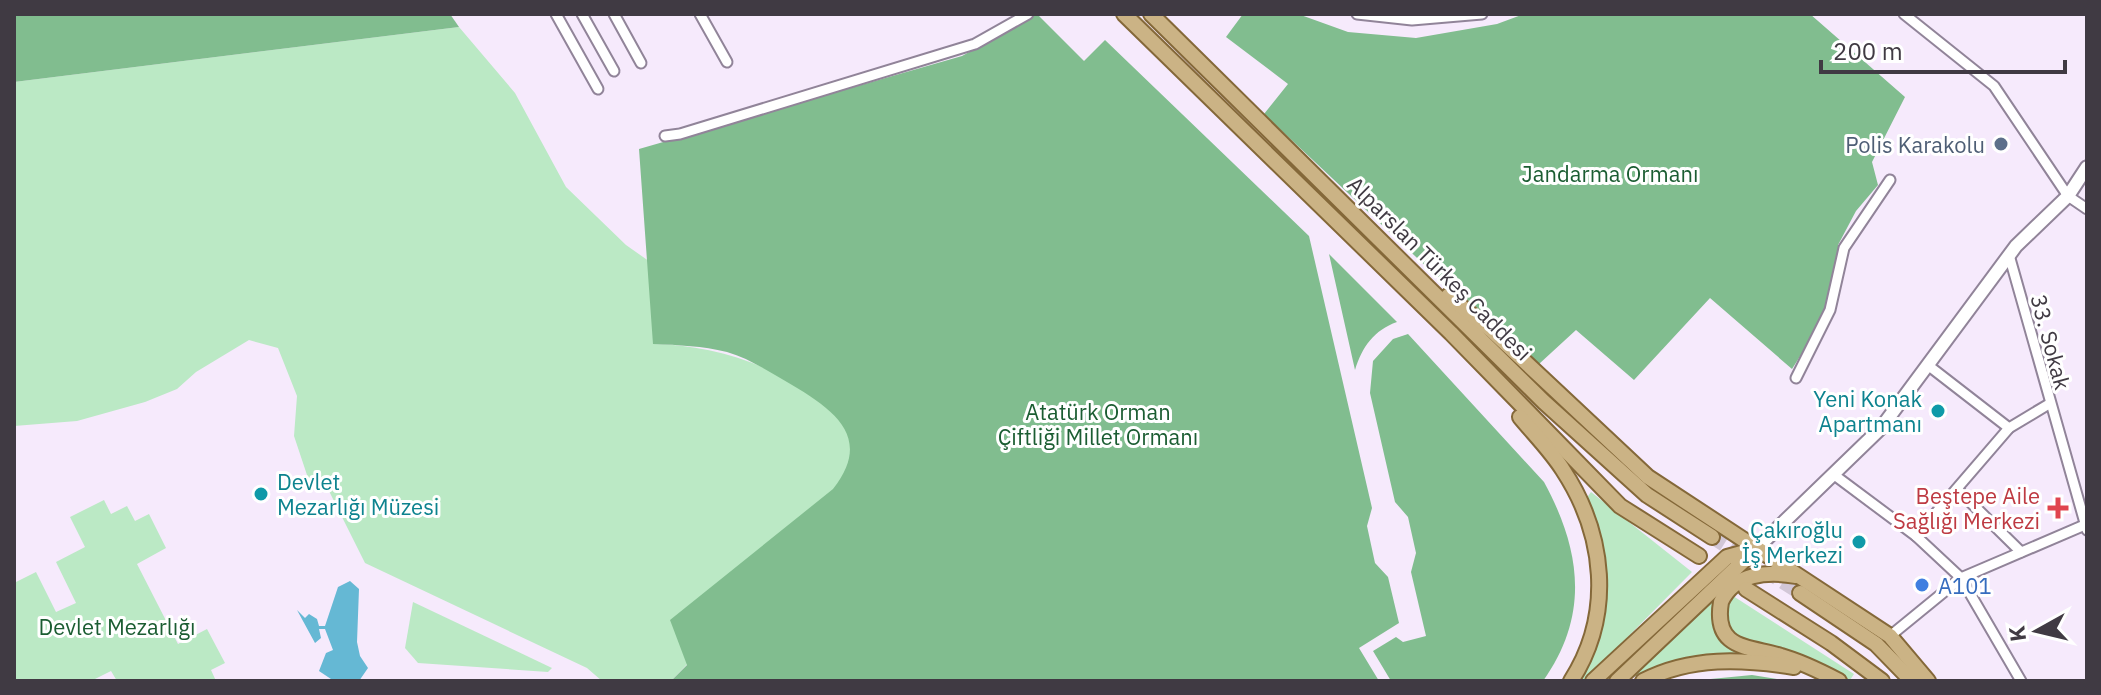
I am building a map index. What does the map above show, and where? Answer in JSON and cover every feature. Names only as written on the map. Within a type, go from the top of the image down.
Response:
[{"type":"main road","name":"Alparslan Türkeş Caddesi","points":[[1124,14],[1451,333]]},
{"type":"main road","name":"Alparslan Türkeş Caddesi","points":[[1151,14],[1544,402],[1647,495],[1712,537]]},
{"type":"main road","points":[[1617,681],[1881,428],[2009,255],[2068,196],[2087,167]]},
{"type":"main road","points":[[1403,262],[1491,330],[1648,477],[1890,636],[1928,681]]},
{"type":"main road","points":[[1451,333],[1620,506],[1699,556]]},
{"type":"main road","points":[[1451,333],[1562,467],[1595,538],[1600,587],[1598,610],[1588,649],[1571,681]]},
{"type":"main road","points":[[1593,681],[1727,557],[1756,549]]},
{"type":"main road","points":[[1800,577],[1773,573],[1742,580],[1724,595],[1720,618],[1726,635],[1736,645],[1779,655],[1839,681]]},
{"type":"main road","points":[[1746,589],[1831,643],[1882,681]]},
{"type":"main road","points":[[1800,593],[1876,644],[1912,681]]},
{"type":"main road","points":[[1643,681],[1678,667],[1719,662],[1747,661],[1821,672]]},
{"type":"street","points":[[556,14],[598,89]]},
{"type":"street","points":[[582,14],[614,71]]},
{"type":"street","points":[[614,14],[641,63]]},
{"type":"street","points":[[700,14],[727,62]]},
{"type":"street","points":[[665,136],[975,44],[1028,14]]},
{"type":"street","points":[[1357,14],[1412,20],[1482,14]]},
{"type":"street","points":[[1905,14],[1994,86],[2068,196],[2087,209]]},
{"type":"street","points":[[1796,378],[1830,310],[1844,248],[1890,180]]},
{"type":"street","name":"33. Sokak","points":[[2009,255],[2086,526]]},
{"type":"street","points":[[1929,366],[2009,428]]},
{"type":"street","points":[[1916,536],[2009,428],[2049,404]]},
{"type":"street","points":[[1833,474],[1916,536],[1961,578],[2021,681]]},
{"type":"street","points":[[1957,489],[2021,552]]},
{"type":"street","points":[[1890,636],[1961,578],[2086,526]]},
{"type":"green space","points":[[14,14],[450,14],[459,27],[14,82]]},
{"type":"green space","name":"Atatürk Orman Çiftliği Millet Ormanı","points":[[1037,14],[1084,61],[1105,40],[1309,236],[1372,508],[1367,526],[1375,563],[1388,577],[1399,623],[1359,648],[1379,681],[671,681],[687,665],[670,620],[833,489],[845,470],[850,454],[849,439],[832,413],[765,369],[727,352],[653,344],[639,149],[962,56]]},
{"type":"green space","name":"Jandarma Ormanı","points":[[1243,14],[1298,14],[1348,32],[1416,38],[1497,24],[1524,14],[1810,14],[1905,97],[1872,162],[1878,185],[1856,211],[1838,245],[1838,267],[1818,328],[1792,369],[1710,298],[1634,380],[1576,330],[1539,364],[1509,333],[1432,272],[1264,114],[1288,84],[1226,37]]},
{"type":"green space","points":[[459,27],[515,93],[566,187],[626,245],[653,264],[654,344],[705,349],[756,364],[803,389],[842,423],[932,409],[671,681],[602,681],[587,668],[365,563],[325,483],[308,478],[294,436],[297,396],[278,348],[249,340],[196,372],[177,389],[145,402],[77,421],[14,426],[14,82]]},
{"type":"green space","points":[[1329,254],[1397,322],[1370,340],[1355,370]]},
{"type":"green space","points":[[1408,334],[1544,482],[1557,507],[1572,557],[1574,607],[1558,656],[1543,681],[1391,681],[1373,651],[1396,637],[1403,642],[1426,636],[1411,572],[1416,553],[1408,517],[1395,502],[1370,393],[1373,361],[1393,339]]},
{"type":"green space","points":[[1591,492],[1692,572],[1584,681],[1577,681],[1602,549],[1586,499]]},
{"type":"green space","name":"Devlet Mezarlığı","points":[[104,500],[111,514],[127,506],[135,521],[149,514],[166,548],[137,564],[178,644],[207,629],[225,663],[211,670],[216,681],[117,681],[111,671],[91,681],[14,681],[14,583],[36,572],[56,612],[76,603],[56,562],[85,547],[70,517]]},
{"type":"green space","points":[[1719,590],[1730,646],[1741,653],[1692,658],[1620,681]]},
{"type":"green space","points":[[1730,594],[1854,674],[1850,680],[1805,658],[1756,647],[1735,636],[1727,613]]},
{"type":"green space","points":[[413,602],[552,668],[548,672],[418,663],[405,648]]},
{"type":"green space","points":[[1752,675],[1789,681],[1690,681]]},
{"type":"water","points":[[350,581],[359,589],[357,642],[360,656],[368,668],[359,681],[334,681],[319,671],[326,653],[333,650],[325,629],[319,629],[321,638],[315,643],[297,610],[305,618],[309,614],[317,619],[319,626],[325,626],[338,587]]},
{"type":"tunnel","points":[[1712,537],[1800,593]]},
{"type":"place","name":"Polis Karakolu","points":[[2001,144]]},
{"type":"place","name":"Yeni Konak Apartmanı","points":[[1938,411]]},
{"type":"place","name":"Devlet Mezarlığı Müzesi","points":[[261,494]]},
{"type":"place","name":"Beştepe Aile Sağlığı Merkezi","points":[[2058,508]]},
{"type":"place","name":"Çakıroğlu İş Merkezi","points":[[1859,542]]},
{"type":"place","name":"A101","points":[[1922,585]]}]
